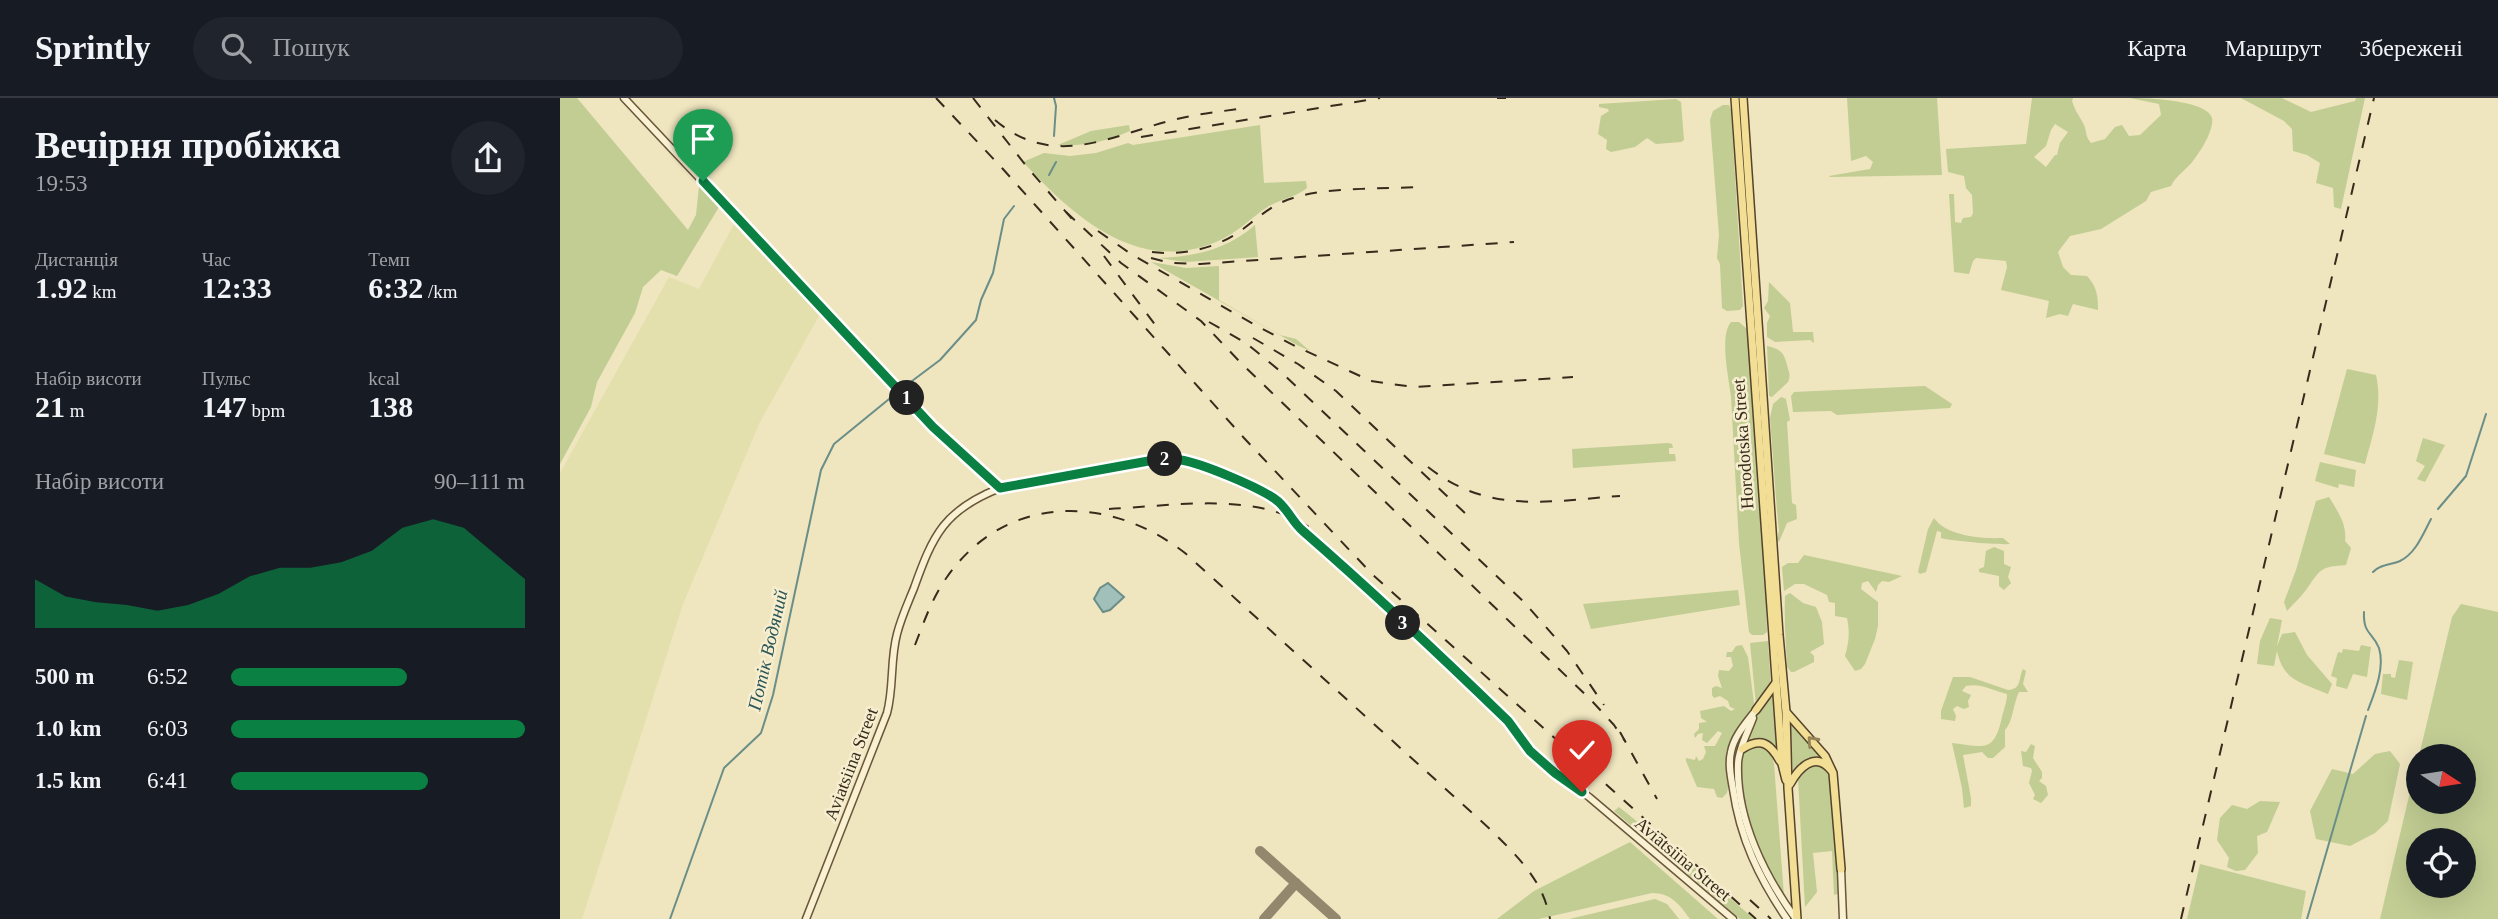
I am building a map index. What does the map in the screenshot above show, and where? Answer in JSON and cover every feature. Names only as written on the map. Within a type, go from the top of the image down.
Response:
[{"type":"main road","name":"Horodotska Street","points":[[1735,98],[1782,764],[1787,788]]},
{"type":"main road","name":"Horodotska Street","points":[[1743,98],[1786,712],[1787,788],[1797,919]]},
{"type":"main road","points":[[1756,710],[1776,684]]},
{"type":"main road","points":[[1786,712],[1825,756],[1833,773],[1840,869]]},
{"type":"main road","points":[[1742,749],[1759,742],[1773,749],[1782,764]]},
{"type":"main road","points":[[1787,788],[1797,772],[1807,763],[1821,762],[1833,773]]},
{"type":"street","points":[[624,98],[948,442],[1000,488]]},
{"type":"street","name":"Aviatsiina Street","points":[[806,919],[887,713],[892,692],[897,634],[928,550],[946,520],[975,500],[1000,488],[1154,460],[1177,459],[1208,469],[1276,499],[1301,530],[1508,721],[1530,751],[1589,797],[1732,919]]},
{"type":"street","points":[[1756,710],[1738,765],[1741,794],[1751,835],[1764,870],[1797,919]]},
{"type":"street","points":[[1756,710],[1735,739],[1730,754],[1734,794],[1750,856],[1758,874],[1787,919]]},
{"type":"street","points":[[1840,869],[1843,919]]},
{"type":"shaded area","points":[[734,224],[820,314],[759,424],[683,604],[582,919],[560,919],[560,473],[669,277],[699,289]]},
{"type":"green space","points":[[560,98],[577,98],[688,230],[696,215],[699,186],[719,207],[677,276],[661,270],[643,287],[635,313],[597,382],[591,407],[560,464]]},
{"type":"green space","points":[[1847,98],[1937,98],[1942,175],[1830,177],[1870,169],[1873,162],[1866,156],[1851,161]]},
{"type":"green space","points":[[2032,98],[2073,98],[2073,105],[2091,143],[2105,139],[2115,127],[2122,125],[2129,136],[2140,135],[2161,115],[2159,104],[2130,98],[2188,104],[2208,112],[2212,118],[2201,150],[2171,186],[2151,192],[2146,201],[2101,229],[2070,236],[2058,252],[2063,267],[2071,275],[2087,276],[2097,296],[2098,310],[2073,304],[2068,316],[2060,314],[2046,318],[2049,301],[2001,290],[2006,261],[1976,258],[1969,274],[1954,272],[1949,194],[1954,194],[1955,222],[1961,223],[1963,218],[1971,217],[1973,213],[1972,195],[1966,188],[1964,176],[1948,172],[1946,149],[2026,144]],"holes":[[[2055,124],[2068,132],[2060,143],[2057,155],[2046,167],[2034,157],[2046,146]]]},
{"type":"green space","points":[[2241,98],[2282,98],[2311,112],[2355,101],[2356,98],[2365,98],[2341,209],[2334,207],[2333,188],[2316,183],[2320,163],[2293,151],[2292,129],[2284,121]]},
{"type":"green space","points":[[1676,99],[1681,102],[1684,140],[1656,144],[1647,138],[1635,147],[1611,152],[1606,149],[1607,140],[1598,134],[1601,116],[1609,111],[1599,107],[1599,104]]},
{"type":"green space","points":[[1723,105],[1729,105],[1731,110],[1743,306],[1740,310],[1727,311],[1722,308],[1720,264],[1717,258],[1719,235],[1710,120],[1713,111]]},
{"type":"green space","points":[[1129,125],[1130,131],[1104,140],[1058,145],[1091,131]]},
{"type":"green space","points":[[1260,125],[1264,183],[1306,181],[1307,188],[1269,206],[1224,238],[1187,250],[1160,251],[1133,245],[1109,235],[1063,202],[1023,162],[1044,153],[1070,156],[1096,153],[1128,143],[1133,145]]},
{"type":"green space","points":[[1255,225],[1258,257],[1186,262],[1159,258],[1185,256],[1222,246]]},
{"type":"green space","points":[[1151,262],[1186,268],[1219,266],[1219,300],[1280,335],[1296,339],[1310,351],[1299,346]]},
{"type":"green space","points":[[1769,282],[1790,303],[1793,332],[1813,332],[1814,343],[1810,340],[1775,342],[1767,337],[1770,316],[1764,308],[1768,301]]},
{"type":"green space","points":[[1731,322],[1739,322],[1747,329],[1765,570],[1767,632],[1763,635],[1752,635],[1749,632],[1739,543],[1731,397],[1725,347],[1727,329]]},
{"type":"green space","points":[[1767,346],[1779,350],[1783,355],[1789,374],[1788,382],[1772,397],[1769,396]]},
{"type":"green space","points":[[2347,369],[2376,375],[2378,409],[2365,464],[2324,454]]},
{"type":"green space","points":[[1925,386],[1952,404],[1950,408],[1837,415],[1831,411],[1793,412],[1791,396],[1794,392]]},
{"type":"green space","points":[[1781,397],[1786,399],[1790,420],[1787,422],[1792,503],[1796,505],[1797,519],[1787,523],[1779,542],[1770,418],[1773,404]]},
{"type":"green space","points":[[2423,438],[2445,445],[2425,482],[2417,479],[2425,466],[2416,461]]},
{"type":"green space","points":[[1672,444],[1673,448],[1669,448],[1669,454],[1675,454],[1676,461],[1573,468],[1572,449]]},
{"type":"green space","points":[[2320,462],[2356,470],[2354,487],[2339,484],[2338,488],[2315,481]]},
{"type":"green space","points":[[2329,497],[2339,513],[2345,541],[2351,548],[2346,565],[2322,570],[2287,611],[2284,602],[2316,501]]},
{"type":"green space","points":[[1934,518],[1956,533],[2003,538],[2010,544],[1946,539],[1941,538],[1941,532],[1937,531],[1926,572],[1920,574],[1918,572],[1928,529]]},
{"type":"green space","points":[[1994,547],[2004,551],[2004,564],[2011,567],[2008,577],[2011,583],[2004,590],[1999,586],[1999,576],[1979,572],[1979,569],[1984,567],[1986,551]]},
{"type":"green space","points":[[1804,555],[1902,576],[1889,582],[1882,581],[1876,592],[1868,581],[1862,583],[1861,589],[1878,602],[1878,626],[1861,669],[1855,671],[1845,656],[1849,628],[1847,618],[1835,616],[1835,603],[1829,602],[1827,595],[1804,584],[1795,584],[1784,591],[1782,567],[1788,563],[1798,563]]},
{"type":"green space","points":[[1738,590],[1740,605],[1591,629],[1583,604]]},
{"type":"green space","points":[[1790,593],[1803,603],[1816,607],[1822,622],[1824,644],[1810,652],[1814,656],[1814,662],[1794,672],[1787,667],[1785,596]]},
{"type":"green space","points":[[2461,604],[2498,612],[2498,919],[2380,919],[2406,809],[2406,814],[2476,814],[2476,744],[2422,744],[2452,617]]},
{"type":"green space","points":[[2270,618],[2282,620],[2277,646],[2282,634],[2295,632],[2307,655],[2332,684],[2328,694],[2289,675],[2277,651],[2274,666],[2257,664],[2260,641]]},
{"type":"green space","points":[[1768,641],[1771,687],[1756,705],[1750,643]]},
{"type":"green space","points":[[1742,645],[1748,657],[1754,703],[1736,769],[1755,854],[1762,871],[1793,919],[1790,919],[1760,873],[1729,782],[1727,793],[1722,798],[1717,797],[1714,789],[1697,787],[1686,761],[1686,758],[1695,760],[1696,756],[1699,761],[1703,759],[1706,752],[1704,746],[1715,746],[1722,733],[1718,731],[1707,743],[1702,740],[1703,733],[1695,738],[1699,723],[1707,722],[1701,718],[1700,711],[1724,706],[1731,711],[1735,709],[1720,696],[1714,698],[1712,688],[1722,688],[1719,670],[1729,671],[1733,666],[1731,657],[1726,657],[1727,652],[1732,652],[1736,646]]},
{"type":"green space","points":[[2361,645],[2371,647],[2367,677],[2353,674],[2347,689],[2336,686],[2337,678],[2331,676],[2338,652],[2342,653],[2343,649],[2359,651]]},
{"type":"green space","points":[[2399,660],[2413,662],[2407,700],[2381,694],[2383,674],[2391,674],[2391,677],[2395,678]]},
{"type":"green space","points":[[2023,669],[2026,671],[2023,684],[2028,692],[2019,692],[2005,730],[2005,747],[1993,758],[1988,758],[1982,752],[1963,755],[1971,798],[1971,806],[1964,808],[1952,743],[1979,746],[1991,743],[1999,729],[2007,694],[1982,686],[1966,686],[1962,691],[1971,695],[1969,707],[1964,709],[1957,706],[1953,709],[1955,721],[1941,719],[1941,711],[1953,677],[1970,677],[2008,690],[2018,686]]},
{"type":"green space","points":[[1775,689],[1778,751],[1764,741],[1747,743],[1756,713]]},
{"type":"green space","points":[[1789,720],[1826,762],[1808,760],[1793,771]]},
{"type":"green space","points":[[1757,744],[1771,750],[1774,764],[1784,896],[1759,847],[1742,788],[1742,755],[1749,747]]},
{"type":"green space","points":[[2031,744],[2035,746],[2033,758],[2042,772],[2039,781],[2046,786],[2048,795],[2041,803],[2033,799],[2035,795],[2029,783],[2031,768],[2023,766],[2021,751],[2026,752]]},
{"type":"green space","points":[[2390,751],[2400,764],[2388,821],[2375,833],[2350,846],[2316,839],[2310,811],[2332,769],[2353,774],[2375,754]]},
{"type":"green space","points":[[1812,764],[1820,764],[1830,773],[1840,893],[1834,895],[1832,851],[1813,853],[1817,892],[1805,907],[1798,778],[1799,773]]},
{"type":"green space","points":[[2260,801],[2280,802],[2267,832],[2257,836],[2258,853],[2245,870],[2236,871],[2227,867],[2229,858],[2217,840],[2220,818],[2232,805],[2247,809]]},
{"type":"green space","points":[[1619,807],[1754,919],[1740,919],[1614,811]]},
{"type":"green space","points":[[1630,842],[1718,919],[1690,919],[1669,897],[1652,893],[1539,919],[1497,919],[1534,891]]},
{"type":"green space","points":[[2200,864],[2306,891],[2301,919],[2187,919]]},
{"type":"green space","points":[[1655,899],[1667,904],[1679,919],[1569,919]]},
{"type":"water","points":[[1108,583],[1124,597],[1110,610],[1103,612],[1094,599],[1100,588]]},
{"type":"waterway","name":"Потік Водяний","points":[[1054,98],[1054,136]]},
{"type":"waterway","name":"Потік Водяний","points":[[1049,175],[1056,162]]},
{"type":"waterway","name":"Потік Водяний","points":[[904,387],[940,360],[976,320],[981,300],[993,273],[1004,219],[1014,206]]},
{"type":"waterway","name":"Потік Водяний","points":[[670,919],[724,768],[761,733],[773,695],[821,470],[834,444],[894,395]]},
{"type":"waterway","points":[[2438,509],[2466,476],[2486,414]]},
{"type":"waterway","points":[[2373,572],[2406,558],[2419,543],[2431,519]]},
{"type":"waterway","points":[[2364,612],[2365,625],[2377,643],[2381,656],[2378,680],[2368,710]]},
{"type":"waterway","points":[[2307,919],[2366,716]]},
{"type":"taxiway","points":[[1260,851],[1336,919]]},
{"type":"taxiway","points":[[1264,919],[1296,883]]},
{"type":"railway","points":[[936,98],[1244,438],[1372,574],[1756,919]]},
{"type":"railway","points":[[973,98],[1072,219]]},
{"type":"railway","points":[[1141,137],[1380,98]]},
{"type":"railway","points":[[1497,98],[1506,98]]},
{"type":"railway","points":[[2181,919],[2374,98]]},
{"type":"railway","points":[[995,120],[1016,135],[1038,143],[1081,145],[1178,119],[1244,108]]},
{"type":"railway","points":[[1152,252],[1176,253],[1212,246],[1233,236],[1279,204],[1306,194],[1421,187]]},
{"type":"railway","points":[[1066,212],[1121,263],[1201,321],[1240,362],[1591,700],[1625,741]]},
{"type":"railway","points":[[1098,231],[1131,254],[1255,325],[1371,381],[1413,387],[1573,377]]},
{"type":"railway","points":[[1151,258],[1171,263],[1200,264],[1514,242]]},
{"type":"railway","points":[[1104,256],[1156,326]]},
{"type":"railway","points":[[1209,322],[1246,343],[1280,371],[1524,602],[1567,651],[1604,705]]},
{"type":"railway","points":[[1253,338],[1298,364],[1336,391],[1466,514]]},
{"type":"railway","points":[[1428,467],[1451,482],[1497,499],[1544,502],[1620,496]]},
{"type":"railway","points":[[1109,509],[1218,503],[1246,506],[1272,511],[1296,520],[1318,534]]},
{"type":"railway","points":[[915,645],[947,577],[971,549],[998,530],[1028,517],[1060,511],[1092,513],[1124,520],[1155,534],[1185,553],[1491,830],[1528,870],[1542,892],[1550,919]]},
{"type":"railway","points":[[1620,732],[1657,799]]},
{"type":"railway","points":[[1750,900],[1771,919]]},
{"type":"route","points":[[703,181],[933,427],[1000,488],[1171,459],[1184,460],[1208,469],[1276,499],[1301,530],[1508,721],[1530,751],[1582,792]]}]
